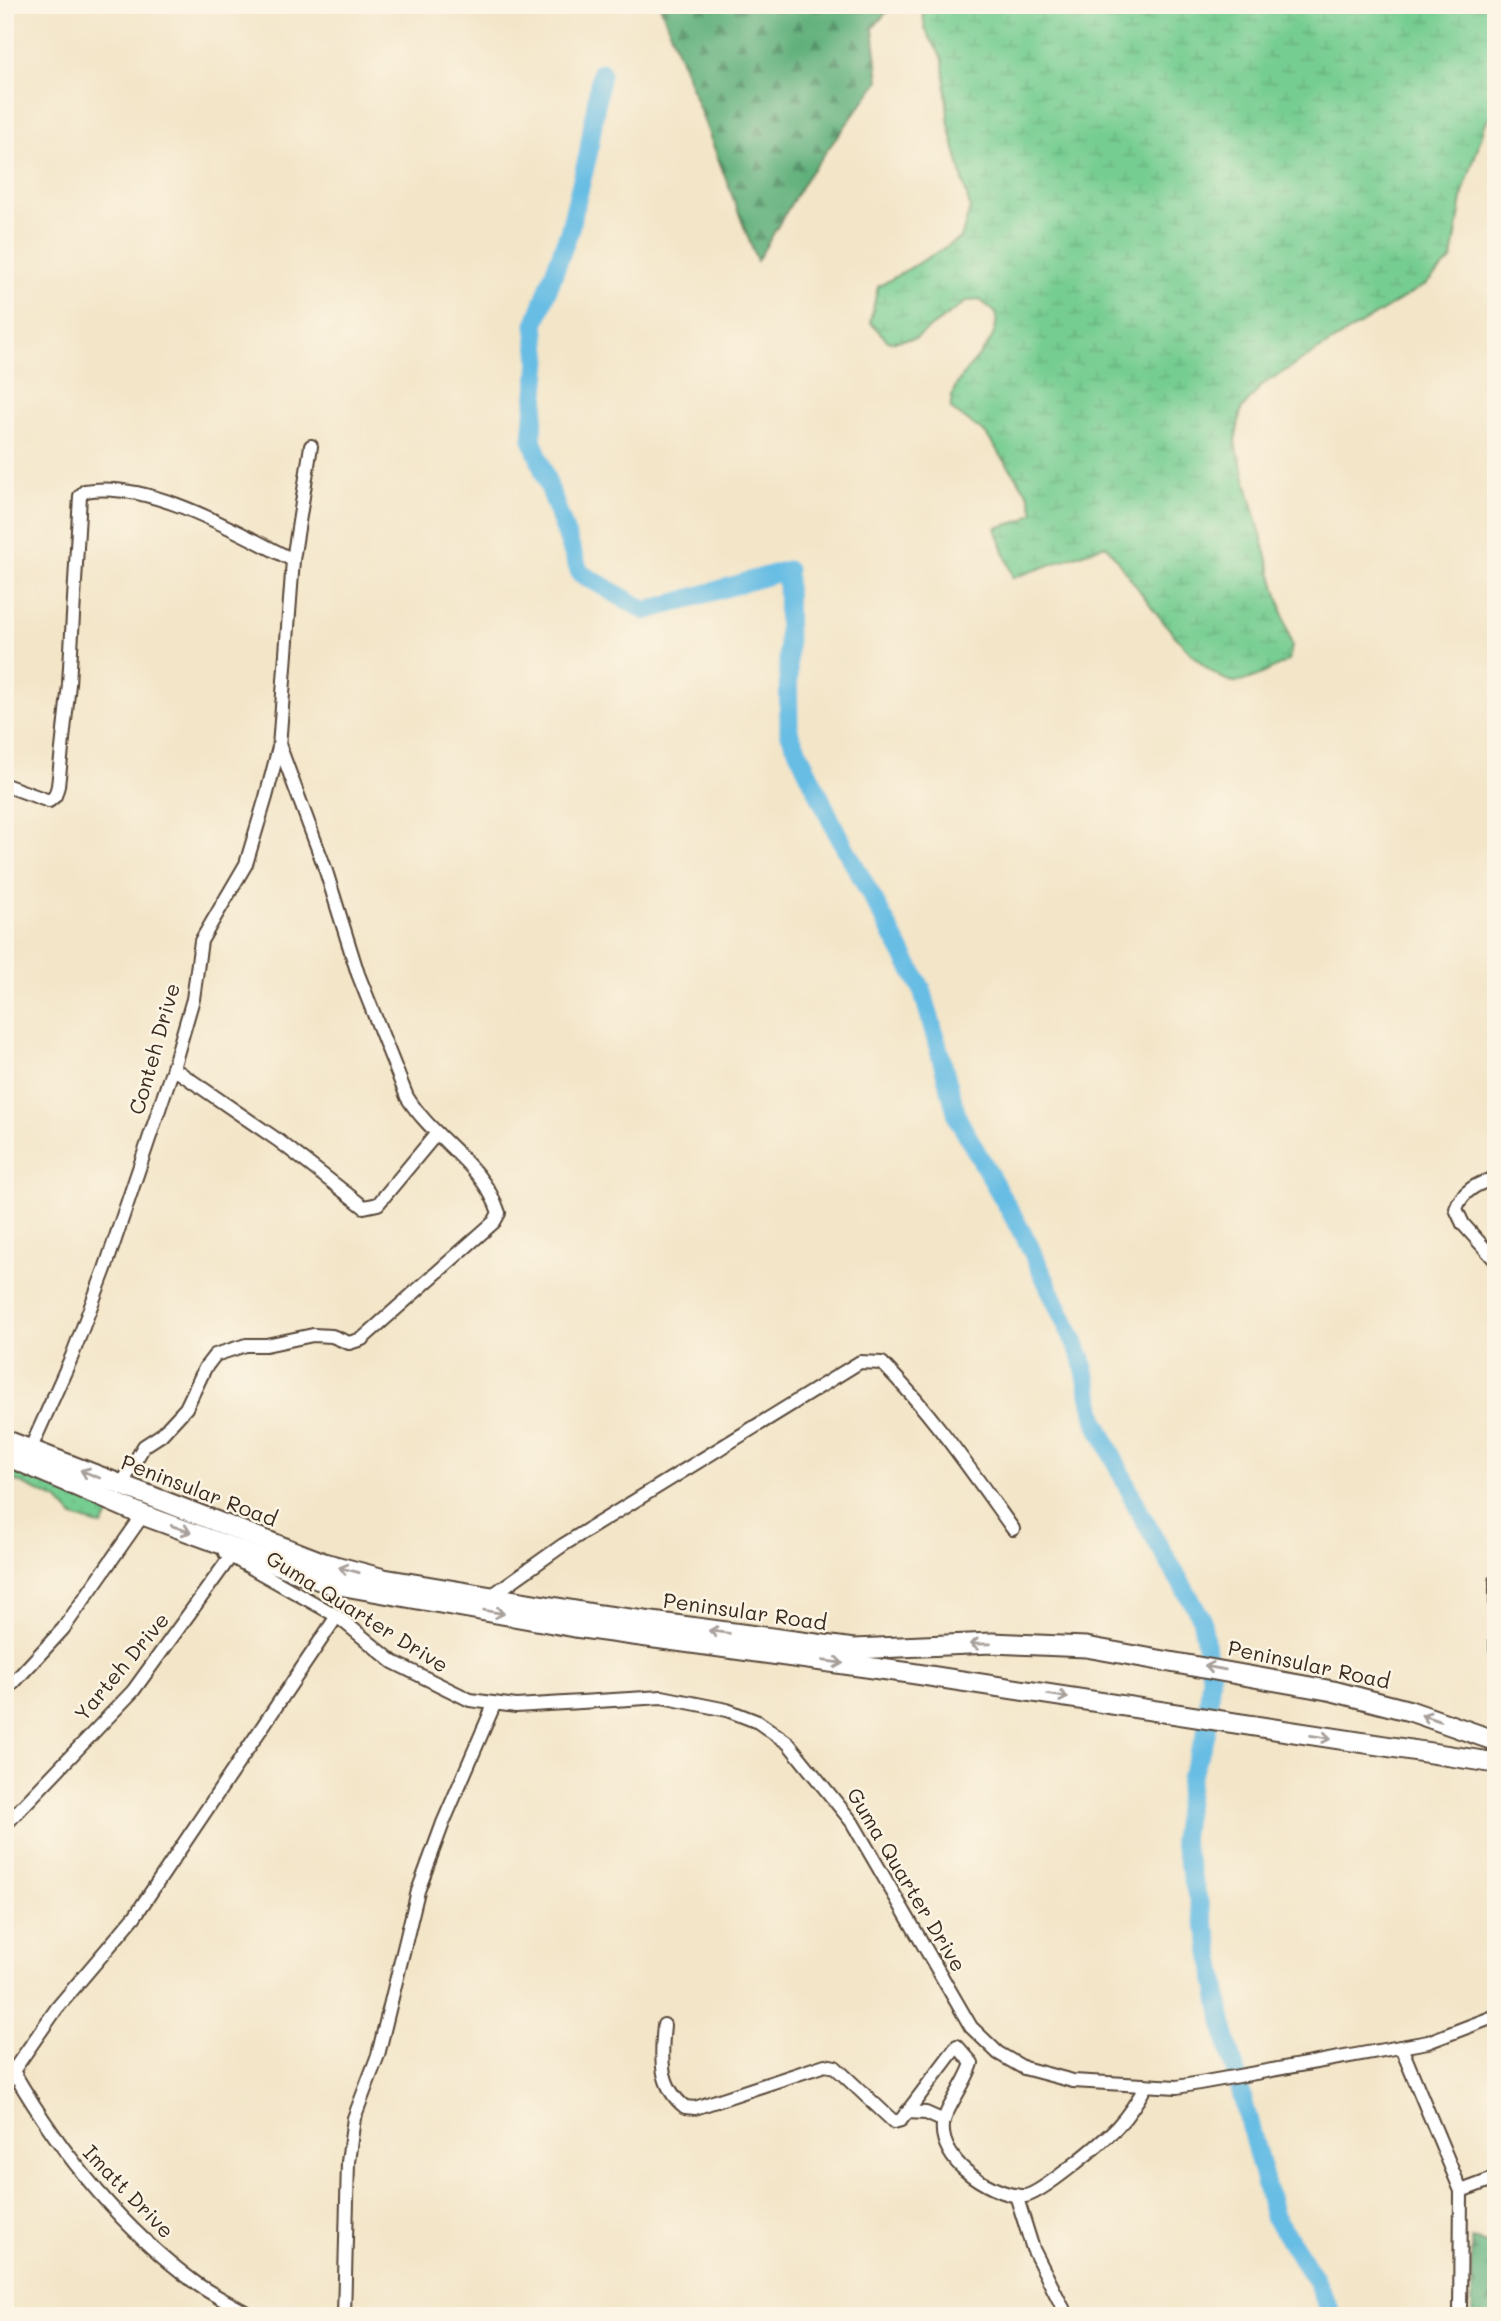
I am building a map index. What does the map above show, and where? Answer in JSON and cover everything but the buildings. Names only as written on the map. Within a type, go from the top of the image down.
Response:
[{"type":"main road","name":"Peninsular Road","points":[[5,1440],[120,1487],[328,1583],[707,1647],[897,1671],[1496,1763]]},
{"type":"main road","name":"Peninsular Road","points":[[5,1455],[143,1515],[209,1529],[384,1579],[648,1622],[854,1649],[1040,1644],[1086,1647],[1259,1676],[1409,1711],[1496,1741]]},
{"type":"street","name":"Conteh Drive","points":[[30,1450],[72,1356],[105,1269],[173,1068],[193,999],[201,941],[246,864],[279,747],[293,560],[311,446]]},
{"type":"street","points":[[5,785],[49,801],[55,796],[58,786],[69,684],[80,496],[85,491],[122,491],[158,498],[293,560]]},
{"type":"street","points":[[120,1487],[144,1446],[161,1435],[186,1408],[205,1368],[215,1355],[246,1345],[266,1345],[313,1335],[332,1336],[349,1343],[362,1339],[494,1222],[499,1213],[465,1159],[419,1116],[394,1069],[358,974],[325,868],[279,747]]},
{"type":"street","points":[[173,1068],[279,1141],[364,1207],[378,1204],[437,1133]]},
{"type":"street","points":[[1496,1178],[1484,1181],[1461,1196],[1456,1209],[1463,1224],[1496,1261]]},
{"type":"street","points":[[491,1596],[563,1545],[860,1362],[882,1363],[900,1381],[955,1448],[1013,1529]]},
{"type":"street","points":[[5,1692],[63,1629],[143,1515]]},
{"type":"street","name":"Guma Quarter Drive","points":[[209,1529],[212,1545],[337,1616],[393,1662],[445,1690],[494,1705],[585,1704],[662,1697],[727,1710],[758,1722],[788,1743],[852,1822],[971,2027],[1010,2062],[1073,2081],[1177,2087],[1401,2047]]},
{"type":"street","name":"Yarteh Drive","points":[[5,1825],[134,1690],[231,1556]]},
{"type":"street","points":[[1496,1580],[1496,1649]]},
{"type":"street","points":[[5,2088],[9,2069],[135,1916],[337,1616]]},
{"type":"street","points":[[344,2316],[348,2162],[354,2118],[378,2055],[418,1891],[494,1705]]},
{"type":"street","points":[[1460,2316],[1461,2191],[1401,2047],[1428,2042],[1496,2016]]},
{"type":"street","points":[[664,2025],[661,2057],[664,2077],[670,2091],[685,2107],[695,2108],[825,2066],[835,2067],[888,2120],[894,2122],[901,2120],[957,2046],[972,2063],[944,2121],[943,2132],[949,2150],[957,2164],[975,2179],[1016,2195],[1037,2192],[1091,2150],[1118,2126],[1146,2087]]},
{"type":"street","name":"Imatt Drive","points":[[9,2069],[65,2154],[92,2185],[170,2262],[199,2285],[252,2316]]},
{"type":"street","points":[[907,2112],[926,2113],[944,2121]]},
{"type":"street","points":[[1461,2191],[1496,2178]]},
{"type":"street","points":[[1016,2195],[1033,2249],[1067,2316]]},
{"type":"green space","points":[[660,5],[893,5],[873,28],[879,81],[807,177],[757,261]]},
{"type":"green space","points":[[922,5],[1496,5],[1496,108],[1486,122],[1463,193],[1452,259],[1426,284],[1262,385],[1241,410],[1235,442],[1292,646],[1289,660],[1258,676],[1239,682],[1223,679],[1205,667],[1186,648],[1106,545],[1013,578],[996,528],[1024,520],[1034,512],[1029,495],[985,433],[951,409],[957,384],[991,340],[996,327],[996,313],[980,300],[967,301],[916,338],[889,342],[870,322],[878,287],[961,238],[970,208],[949,125],[943,60],[925,29]]},
{"type":"green space","points":[[5,1453],[118,1501],[102,1526],[73,1517],[58,1500],[5,1476]]},
{"type":"green space","points":[[1472,2239],[1496,2245],[1496,2316],[1472,2316]]},
{"type":"waterway","points":[[601,72],[588,155],[569,232],[535,325],[539,360],[532,439],[580,573],[646,611],[787,570],[789,732],[836,831],[922,989],[958,1119],[1028,1243],[1082,1358],[1096,1421],[1140,1513],[1201,1617],[1211,1674],[1206,1735],[1190,1778],[1182,1840],[1208,1936],[1225,2032],[1274,2216],[1315,2279],[1333,2316]]}]
